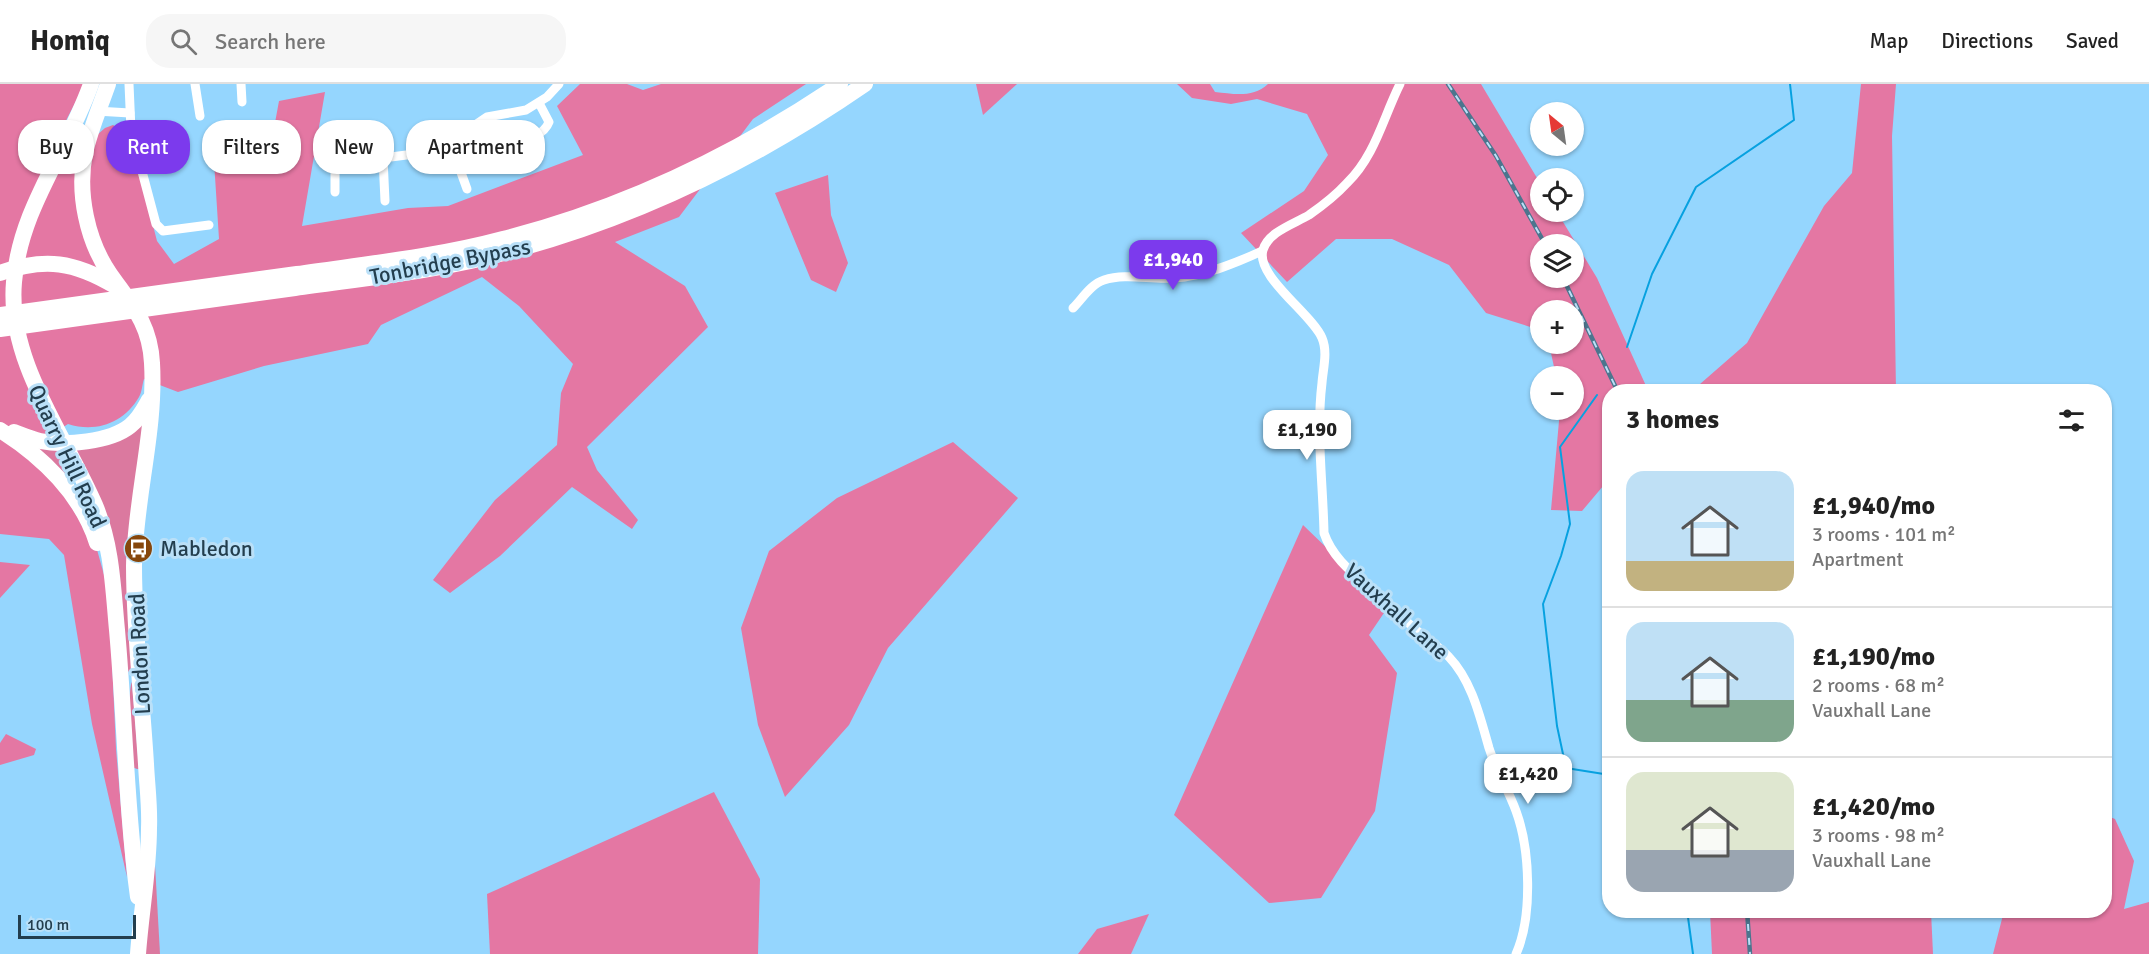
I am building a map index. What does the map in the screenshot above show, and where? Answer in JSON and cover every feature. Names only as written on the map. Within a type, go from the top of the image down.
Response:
[{"type":"highway","name":"Quarry Hill Road","points":[[91,84],[91,109],[82,193],[87,221],[104,274],[121,290]]},
{"type":"highway","name":"Quarry Hill Road","points":[[108,84],[48,175],[20,240],[14,283],[16,325],[33,381],[55,422],[103,526],[112,574],[135,872],[141,916]]},
{"type":"highway","name":"Tonbridge Bypass","points":[[0,315],[407,258],[503,239],[583,215],[662,185],[742,145],[840,84]]},
{"type":"highway","name":"Tonbridge Bypass","points":[[0,329],[420,270],[462,263],[514,250],[621,216],[692,185],[784,136],[865,84]]},
{"type":"highway","points":[[0,273],[29,264],[45,263],[62,264],[104,274]]},
{"type":"highway","name":"London Road","points":[[121,290],[142,321],[152,360],[152,393],[134,562],[135,626],[149,827],[147,877],[138,954]]},
{"type":"highway","points":[[0,429],[40,441],[78,442],[107,438],[132,425],[140,416],[152,393]]},
{"type":"highway","points":[[55,422],[65,431],[78,435],[107,438]]},
{"type":"highway","points":[[0,429],[36,455],[76,501],[95,535],[113,596]]},
{"type":"street","points":[[129,84],[131,130],[156,224],[163,231],[209,225]]},
{"type":"street","points":[[195,84],[200,116]]},
{"type":"street","points":[[241,84],[242,102]]},
{"type":"street","points":[[483,120],[487,117],[526,110],[539,103],[559,84]]},
{"type":"street","points":[[1073,308],[1094,285],[1104,280],[1141,277],[1174,278],[1231,265],[1262,251],[1273,237],[1325,203],[1362,167],[1370,155],[1400,84]]},
{"type":"street","points":[[539,103],[549,122],[545,131]]},
{"type":"street","points":[[91,109],[130,113]]},
{"type":"street","points":[[335,174],[335,192]]},
{"type":"street","points":[[384,174],[385,201]]},
{"type":"street","points":[[462,174],[467,189]]},
{"type":"street","name":"Vauxhall Lane","points":[[1262,251],[1262,262],[1269,274],[1316,328],[1325,346],[1318,434],[1324,533],[1327,542],[1360,581],[1376,592],[1414,628],[1449,656],[1457,666],[1478,710],[1495,763],[1517,813],[1525,854],[1527,885],[1524,925],[1516,954]]},
{"type":"shaded area","points":[[0,84],[85,84],[66,120],[18,120],[18,174],[94,174],[94,138],[106,128],[106,174],[140,174],[157,241],[174,264],[219,239],[215,174],[301,174],[301,120],[276,120],[279,101],[325,92],[320,120],[313,120],[313,162],[302,226],[408,208],[448,206],[533,174],[545,174],[545,169],[583,155],[557,106],[580,84],[627,84],[643,90],[661,84],[806,84],[753,119],[679,217],[615,242],[685,286],[708,327],[587,447],[597,470],[638,520],[632,529],[572,487],[500,556],[450,593],[433,580],[495,500],[557,445],[561,393],[573,364],[519,306],[482,277],[381,325],[368,344],[264,366],[178,392],[144,379],[140,395],[133,406],[108,424],[89,427],[68,424],[50,434],[36,433],[21,428],[96,546],[106,582],[116,749],[127,877],[92,724],[64,555],[49,539],[0,534]]},
{"type":"shaded area","points":[[976,84],[1017,84],[983,115]]},
{"type":"shaded area","points":[[1177,84],[1210,84],[1215,92],[1236,94],[1250,93],[1268,84],[1481,84],[1531,168],[1530,222],[1563,222],[1570,234],[1530,234],[1530,288],[1584,288],[1584,257],[1597,278],[1645,384],[1602,384],[1602,487],[1582,511],[1551,510],[1559,420],[1584,420],[1584,366],[1554,366],[1551,354],[1584,354],[1584,300],[1530,300],[1530,327],[1486,313],[1449,265],[1392,239],[1336,239],[1287,282],[1241,233],[1304,191],[1328,155],[1307,114],[1257,99],[1231,104],[1192,98]]},
{"type":"shaded area","points":[[1861,84],[1896,84],[1892,136],[1896,384],[1700,384],[1747,343],[1824,206],[1852,173]]},
{"type":"shaded area","points":[[828,175],[831,215],[848,263],[836,292],[811,280],[775,193]]},
{"type":"shaded area","points":[[143,416],[131,674],[125,668],[118,593],[70,445]]},
{"type":"shaded area","points":[[32,442],[60,444],[75,481],[71,483]]},
{"type":"shaded area","points":[[953,442],[1018,498],[888,648],[849,725],[785,797],[758,725],[741,628],[769,551],[837,498]]},
{"type":"shaded area","points":[[1303,525],[1388,607],[1369,635],[1397,673],[1375,811],[1321,898],[1269,903],[1174,815]]},
{"type":"shaded area","points":[[0,562],[30,565],[0,598]]},
{"type":"shaded area","points":[[132,682],[139,769],[132,767],[130,709]]},
{"type":"shaded area","points":[[6,734],[36,749],[34,755],[0,765],[0,743]]},
{"type":"shaded area","points":[[150,775],[160,954],[144,954]]},
{"type":"shaded area","points":[[714,792],[760,879],[758,954],[490,954],[487,894]]},
{"type":"shaded area","points":[[2112,818],[2115,819],[2134,861],[2124,909],[2149,902],[2149,954],[1993,954],[2002,918],[2112,918]]},
{"type":"shaded area","points":[[1149,914],[1131,954],[1078,954],[1097,929]]},
{"type":"shaded area","points":[[1710,918],[1931,918],[1933,954],[1712,954]]},
{"type":"waterway","points":[[1627,347],[1652,274],[1696,187],[1794,120],[1790,84]]},
{"type":"waterway","points":[[1597,395],[1560,447],[1570,524],[1543,604],[1557,726],[1566,768],[1602,774]]},
{"type":"waterway","points":[[1688,918],[1693,954]]},
{"type":"railway","points":[[1448,84],[1496,156],[1539,234]]},
{"type":"railway","points":[[1568,288],[1614,384]]},
{"type":"railway","points":[[1748,918],[1750,954]]},
{"type":"place","name":"Mabledon","points":[[139,548]]}]
